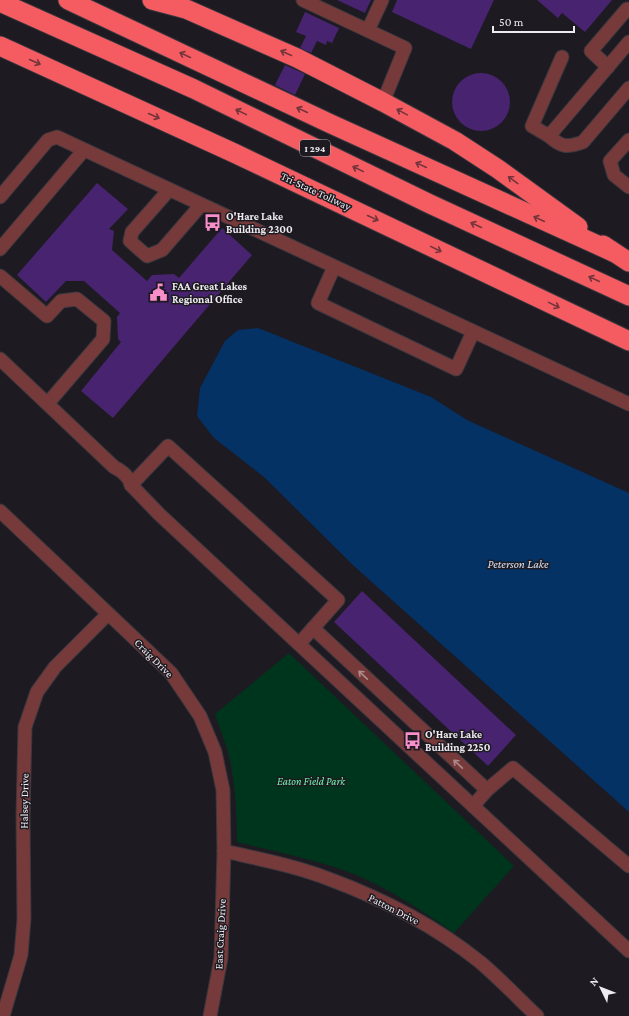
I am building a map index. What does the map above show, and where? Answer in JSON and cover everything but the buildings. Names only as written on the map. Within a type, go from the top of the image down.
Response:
[{"type":"highway","points":[[68,0],[331,124],[613,252]]},
{"type":"highway","points":[[152,0],[188,5],[297,58],[455,141],[498,169],[629,262]]},
{"type":"highway","name":"I 294","points":[[0,2],[194,89],[430,204],[629,296]]},
{"type":"highway","name":"Tri-State Tollway","points":[[0,46],[234,152],[629,341]]},
{"type":"street","points":[[303,0],[405,48],[383,102]]},
{"type":"street","points":[[368,30],[382,0]]},
{"type":"street","points":[[608,66],[591,51],[627,9],[629,11]]},
{"type":"street","points":[[549,136],[629,42]]},
{"type":"street","points":[[562,57],[532,126],[549,136],[559,145],[573,146],[583,142],[629,88]]},
{"type":"street","points":[[0,197],[48,140],[58,137],[629,404]]},
{"type":"street","points":[[629,140],[610,161],[614,175],[629,187]]},
{"type":"street","points":[[0,249],[84,150]]},
{"type":"street","points":[[169,190],[132,232],[130,242],[147,256],[162,250],[201,205]]},
{"type":"street","points":[[334,267],[318,303],[456,369],[473,332]]},
{"type":"street","points":[[0,276],[47,316],[61,301],[77,299],[104,322],[103,339],[48,403]]},
{"type":"street","points":[[0,359],[114,467],[114,475],[124,484],[131,485],[159,514],[365,706],[627,946]]},
{"type":"street","points":[[131,485],[168,446],[338,600],[299,644]]},
{"type":"street","name":"Craig Drive","points":[[0,511],[171,673],[200,716],[216,752],[223,790],[224,851]]},
{"type":"street","name":"Halsey Drive","points":[[3,1016],[21,955],[24,919],[23,816],[25,727],[37,692],[55,667],[108,614]]},
{"type":"street","points":[[313,628],[487,790]]},
{"type":"street","points":[[365,706],[380,690]]},
{"type":"street","points":[[473,806],[487,790],[513,768],[629,866]]},
{"type":"street","name":"East Craig Drive","points":[[210,1016],[221,958],[224,851]]},
{"type":"street","name":"Patton Drive","points":[[224,851],[328,878],[379,900],[432,928],[480,962],[538,1016]]},
{"type":"green space","name":"Eaton Field Park","points":[[289,653],[514,866],[454,933],[382,887],[350,873],[310,860],[237,842],[234,785],[228,752],[215,714]]},
{"type":"water","name":"Peterson Lake","points":[[258,328],[431,397],[467,420],[629,493],[629,812],[354,566],[264,477],[214,438],[197,416],[200,388],[225,341],[238,330]]},
{"type":"place","name":"O'Hare Lake Building 2300","points":[[213,222]]},
{"type":"place","name":"FAA Great Lakes Regional Office","points":[[159,292]]},
{"type":"place","name":"O'Hare Lake Building 2250","points":[[412,740]]}]
